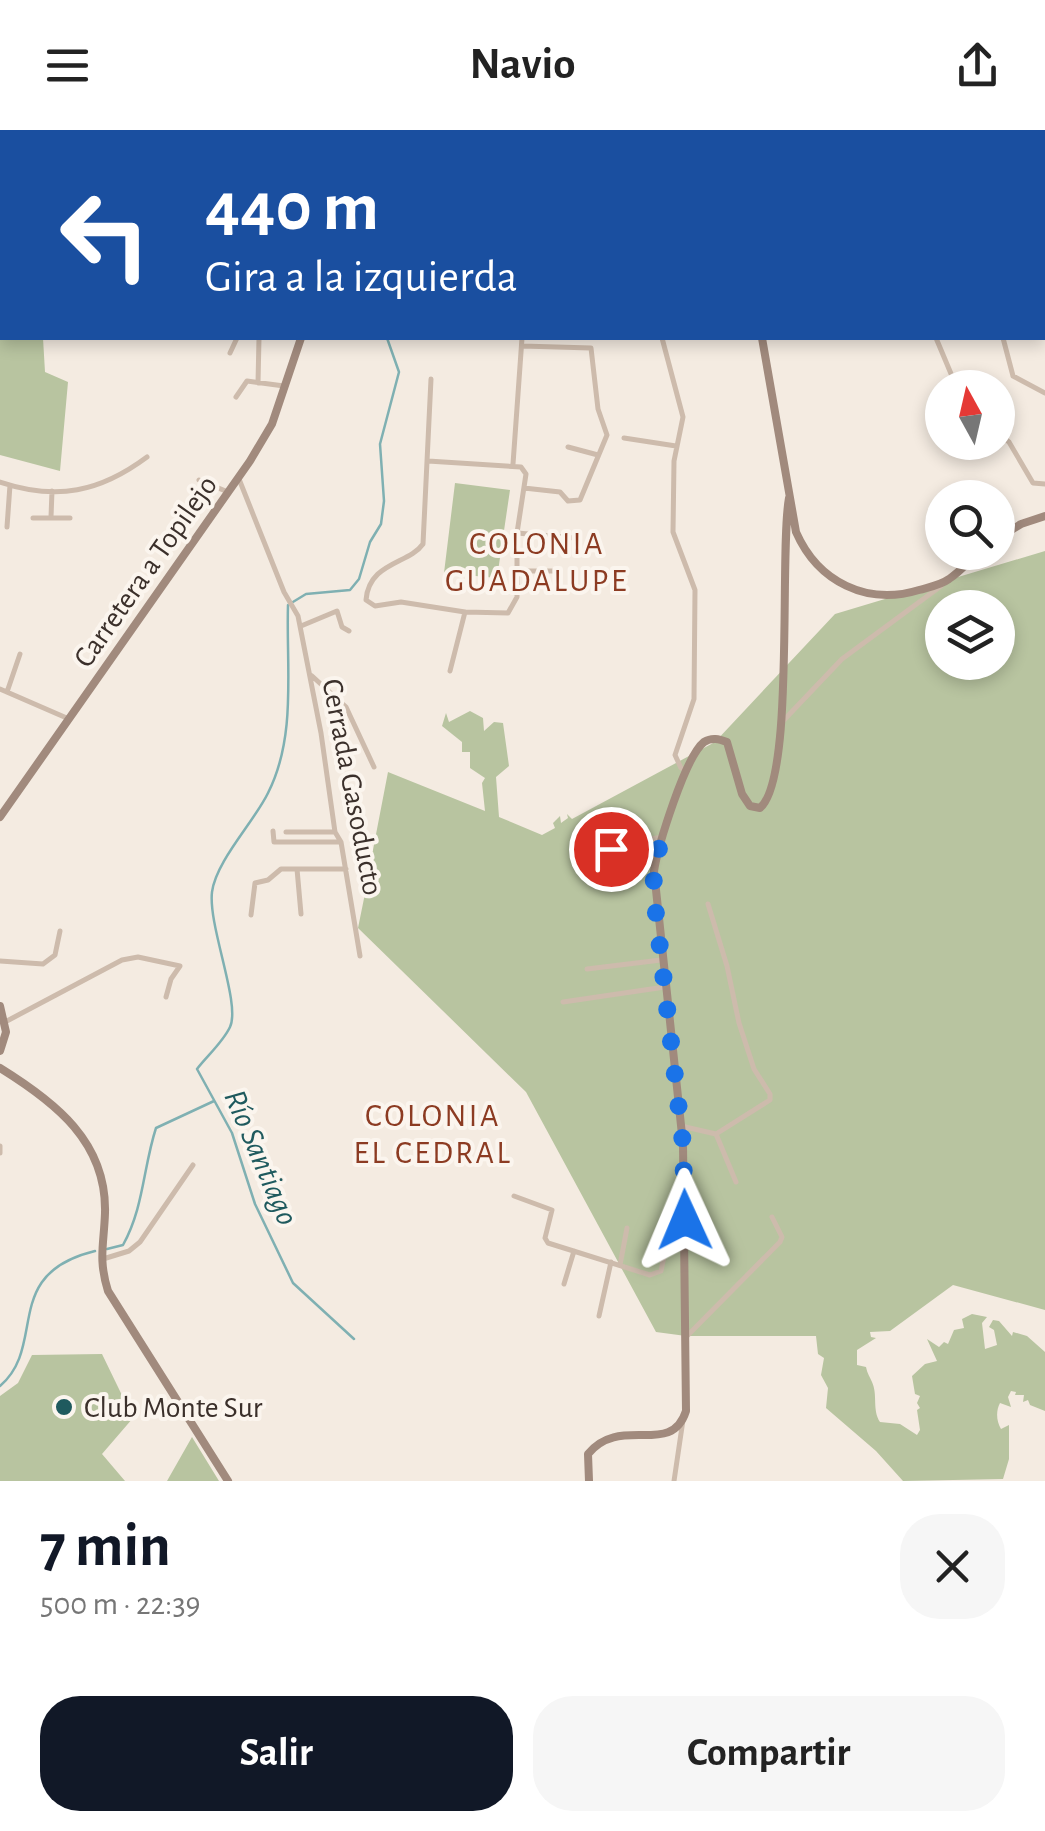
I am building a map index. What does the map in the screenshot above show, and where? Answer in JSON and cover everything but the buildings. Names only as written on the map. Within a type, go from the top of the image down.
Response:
[{"type":"street","points":[[230,353],[236,340]]},
{"type":"street","points":[[258,383],[259,340]]},
{"type":"street","name":"Carretera a Topilejo","points":[[0,817],[238,478],[272,424],[300,340]]},
{"type":"street","points":[[512,466],[522,340]]},
{"type":"street","points":[[663,340],[683,417],[676,446],[673,532],[694,590],[694,698],[676,755],[681,768],[686,770]]},
{"type":"street","points":[[762,340],[789,498],[801,544],[825,574],[866,594],[893,596],[947,580]]},
{"type":"street","points":[[937,340],[949,370]]},
{"type":"street","points":[[1004,340],[1013,376],[1045,392]]},
{"type":"street","points":[[522,346],[591,348],[598,409],[607,434],[580,500],[568,500],[560,492],[524,488]]},
{"type":"street","points":[[428,461],[525,470],[517,533],[517,597],[508,613],[465,612],[400,602],[368,604],[365,594],[390,562],[421,548],[431,380]]},
{"type":"street","points":[[236,397],[244,383],[286,387]]},
{"type":"street","points":[[624,438],[676,446]]},
{"type":"street","points":[[568,447],[598,455]]},
{"type":"street","points":[[1015,451],[1033,484],[1045,484]]},
{"type":"street","points":[[0,482],[52,491],[102,486],[148,457]]},
{"type":"street","name":"Cerrada Gasoducto","points":[[238,478],[301,626],[360,956]]},
{"type":"street","points":[[200,480],[228,492]]},
{"type":"street","points":[[7,527],[10,485]]},
{"type":"street","points":[[51,517],[52,491]]},
{"type":"street","points":[[674,1481],[688,1401],[685,1220],[681,1126],[653,888],[656,859],[686,770],[704,742],[723,739],[731,749],[746,802],[760,808],[770,798],[782,724],[789,498]]},
{"type":"street","points":[[1015,528],[1045,516]]},
{"type":"street","points":[[33,518],[70,518]]},
{"type":"street","points":[[517,533],[575,538]]},
{"type":"street","points":[[782,724],[842,659],[924,602],[958,570]]},
{"type":"street","points":[[518,571],[558,571]]},
{"type":"street","points":[[301,626],[337,611],[342,626],[349,631]]},
{"type":"street","points":[[450,670],[465,612]]},
{"type":"street","points":[[20,654],[4,690],[69,719]]},
{"type":"street","points":[[309,674],[346,707],[374,767]]},
{"type":"street","points":[[273,831],[274,842],[341,842]]},
{"type":"street","points":[[286,832],[335,832]]},
{"type":"street","points":[[631,884],[612,858],[613,846],[662,838]]},
{"type":"street","points":[[252,915],[255,883],[268,880],[281,869],[346,870]]},
{"type":"street","points":[[296,869],[301,914]]},
{"type":"street","points":[[681,1126],[716,1134],[766,1104],[770,1094],[754,1069],[708,904]]},
{"type":"street","points":[[0,961],[45,964],[55,955],[60,930]]},
{"type":"street","points":[[5,1022],[122,960],[138,957],[180,966],[171,979],[166,998]]},
{"type":"street","points":[[587,969],[662,960]]},
{"type":"street","points":[[563,1002],[665,987]]},
{"type":"street","points":[[0,1006],[5,1022],[0,1052]]},
{"type":"street","points":[[0,1068],[60,1112],[86,1141],[101,1182],[104,1202],[100,1260],[114,1303],[228,1481]]},
{"type":"street","points":[[716,1134],[736,1182]]},
{"type":"street","points":[[100,1260],[129,1251],[140,1242],[193,1165]]},
{"type":"street","points":[[514,1196],[552,1210],[546,1242],[650,1275],[658,1274],[672,1218],[685,1220]]},
{"type":"street","points":[[686,1336],[780,1242],[782,1237],[772,1217]]},
{"type":"street","points":[[620,1265],[627,1228]]},
{"type":"street","points":[[564,1284],[574,1251]]},
{"type":"street","points":[[600,1316],[611,1262]]},
{"type":"street","points":[[589,1481],[586,1464],[593,1448],[607,1437],[666,1433],[683,1419]]},
{"type":"green space","points":[[0,340],[43,340],[45,372],[68,382],[60,471],[0,455]]},
{"type":"green space","points":[[455,483],[510,490],[497,578],[444,573]]},
{"type":"green space","points":[[1045,551],[1045,1310],[953,1285],[890,1331],[870,1332],[876,1338],[857,1350],[857,1365],[866,1367],[874,1387],[880,1422],[900,1424],[917,1435],[920,1396],[915,1394],[912,1376],[925,1364],[937,1361],[927,1339],[939,1347],[944,1342],[948,1344],[954,1330],[964,1328],[962,1319],[972,1314],[987,1317],[982,1323],[985,1349],[997,1345],[994,1330],[989,1327],[993,1320],[999,1321],[1012,1336],[1013,1332],[1027,1336],[1045,1352],[1045,1411],[1030,1405],[1028,1400],[1023,1402],[1024,1395],[1011,1391],[1011,1407],[1000,1403],[999,1426],[1001,1429],[1009,1425],[1009,1459],[1003,1479],[903,1481],[876,1451],[826,1408],[828,1388],[821,1375],[824,1358],[818,1354],[816,1336],[686,1336],[656,1332],[526,1092],[358,928],[370,869],[366,862],[372,855],[388,772],[485,811],[485,778],[470,768],[470,752],[462,752],[462,742],[442,726],[446,713],[449,722],[470,711],[483,718],[484,731],[494,722],[503,723],[509,766],[496,777],[499,817],[542,835],[555,828],[553,823],[560,816],[561,823],[568,818],[567,814],[572,819],[715,742],[835,614],[982,570],[1015,570],[1015,560]]},
{"type":"green space","name":"Club Monte Sur","points":[[102,1354],[133,1418],[102,1454],[125,1481],[0,1481],[0,1396],[18,1383],[32,1355]]},
{"type":"green space","name":"Club Monte Sur","points":[[192,1437],[219,1481],[167,1481]]},
{"type":"waterway","name":"Río Santiago","points":[[354,1339],[293,1283],[255,1204],[232,1133],[197,1069],[230,1027],[231,1001],[212,892],[220,868],[262,804],[277,771],[287,725],[288,605],[306,594],[350,590],[359,579],[370,542],[381,524],[384,501],[380,444],[399,372],[388,340]]},
{"type":"waterway","points":[[107,1249],[123,1245],[130,1231],[156,1128],[214,1101]]},
{"type":"waterway","points":[[0,1386],[22,1351],[36,1293],[47,1276],[66,1262],[95,1251]]},
{"type":"place","name":"Club Monte Sur","points":[[64,1407]]},
{"type":"district","name":"COLONIA GUADALUPE","points":[[537,562]]},
{"type":"district","name":"COLONIA EL CEDRAL","points":[[433,1134]]},
{"type":"route","points":[[611,849],[620,842],[662,838],[653,888],[683,1144],[685,1220]]}]
